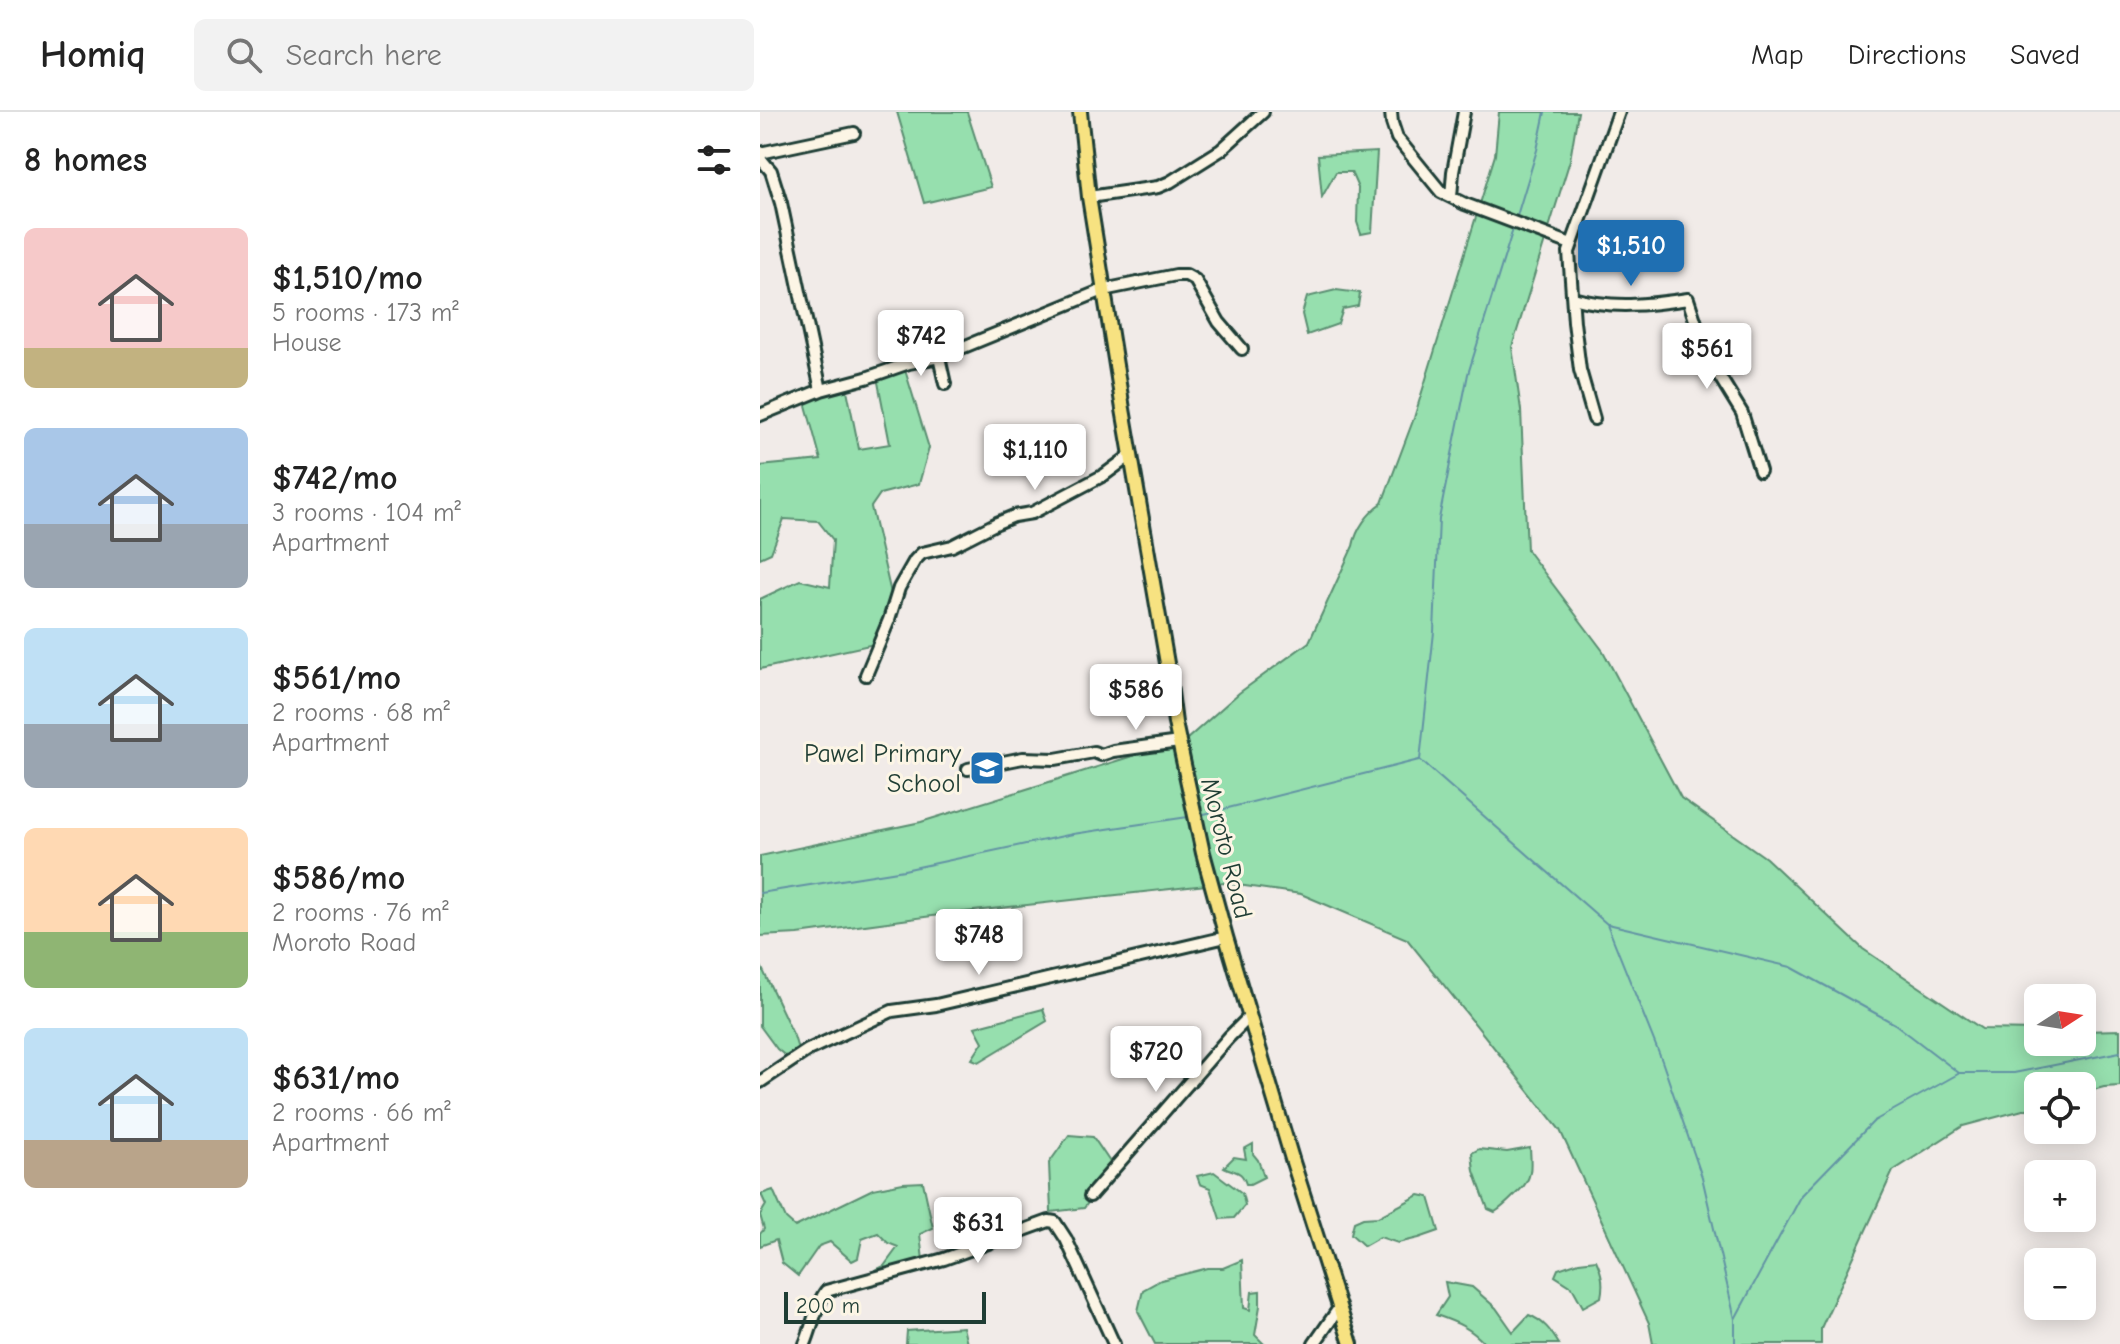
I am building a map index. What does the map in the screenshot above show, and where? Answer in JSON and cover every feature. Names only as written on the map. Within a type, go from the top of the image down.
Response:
[{"type":"main road","name":"Moroto Road","points":[[1080,112],[1103,290],[1179,742],[1203,853],[1249,1017],[1351,1344]]},
{"type":"street","points":[[1089,197],[1158,187],[1170,182],[1221,150],[1263,112]]},
{"type":"street","points":[[1391,112],[1397,138],[1441,192],[1571,244]]},
{"type":"street","points":[[1451,197],[1464,112]]},
{"type":"street","points":[[1594,419],[1580,370],[1569,269],[1571,244],[1619,112]]},
{"type":"street","points":[[821,390],[781,203],[771,171],[760,155],[854,133]]},
{"type":"street","points":[[760,415],[821,390],[939,357],[1103,290],[1176,275],[1190,277],[1203,292],[1226,332],[1242,349]]},
{"type":"street","points":[[1573,298],[1601,305],[1688,299],[1707,356],[1742,413],[1760,471]]},
{"type":"street","points":[[939,357],[945,384]]},
{"type":"street","points":[[866,675],[899,588],[922,553],[952,546],[1006,520],[1032,513],[1104,475],[1131,455]]},
{"type":"street","points":[[968,769],[1023,758],[1055,759],[1094,752],[1101,755],[1179,742]]},
{"type":"street","points":[[760,1082],[808,1050],[892,1011],[936,1005],[1226,937]]},
{"type":"street","points":[[1090,1196],[1249,1017]]},
{"type":"street","points":[[805,1344],[826,1291],[944,1259],[1049,1221],[1055,1222],[1066,1239],[1114,1344]]},
{"type":"street","points":[[1314,1344],[1339,1308]]},
{"type":"green space","points":[[897,112],[967,112],[991,187],[924,203]]},
{"type":"green space","points":[[1499,112],[1578,112],[1570,160],[1512,347],[1521,410],[1527,550],[1603,651],[1681,798],[1766,858],[1863,949],[1982,1029],[2024,1030],[2024,1056],[2096,1056],[2096,1031],[2120,1030],[2120,1086],[2096,1089],[2096,1072],[2024,1072],[2024,1110],[1963,1126],[1893,1171],[1821,1328],[1821,1344],[1653,1344],[1649,1323],[1560,1130],[1407,939],[1301,894],[1224,883],[760,936],[760,856],[921,822],[1187,739],[1239,693],[1309,642],[1360,528],[1382,503],[1414,418],[1495,155]]},
{"type":"green space","points":[[1377,152],[1372,232],[1361,234],[1357,222],[1358,188],[1351,172],[1336,172],[1322,197],[1318,155]]},
{"type":"green space","points":[[1336,290],[1360,293],[1358,306],[1343,309],[1338,324],[1307,335],[1302,314],[1307,297]]},
{"type":"green space","points":[[905,370],[929,448],[919,484],[880,494],[871,507],[893,602],[879,643],[760,669],[760,599],[800,580],[830,587],[833,540],[818,521],[784,519],[771,553],[760,558],[760,466],[821,460],[804,398],[846,385],[859,449],[890,444],[877,377]]},
{"type":"green space","points":[[760,964],[794,1036],[800,1056],[792,1061],[777,1049],[760,1026]]},
{"type":"green space","points":[[1043,1009],[1047,1021],[979,1062],[972,1059],[983,1042],[975,1027]]},
{"type":"green space","points":[[1069,1135],[1093,1137],[1114,1168],[1084,1208],[1051,1212],[1049,1163]]},
{"type":"green space","points":[[1253,1144],[1253,1154],[1264,1177],[1246,1184],[1240,1174],[1224,1167],[1234,1157],[1246,1159],[1244,1149]]},
{"type":"green space","points":[[1530,1148],[1527,1181],[1495,1212],[1488,1209],[1474,1171],[1472,1153],[1479,1149],[1507,1152]]},
{"type":"green space","points":[[1214,1172],[1242,1193],[1245,1205],[1234,1218],[1220,1219],[1210,1188],[1200,1184],[1197,1176]]},
{"type":"green space","points":[[923,1182],[933,1228],[920,1234],[924,1269],[863,1276],[884,1266],[898,1247],[888,1243],[878,1233],[862,1239],[858,1258],[852,1261],[830,1242],[819,1246],[798,1276],[782,1263],[776,1240],[760,1246],[760,1234],[764,1229],[760,1215],[766,1205],[761,1194],[773,1190],[786,1219],[795,1227],[873,1189]]},
{"type":"green space","points":[[1419,1195],[1429,1197],[1439,1231],[1398,1243],[1380,1237],[1364,1246],[1351,1234],[1354,1222],[1378,1217]]},
{"type":"green space","points":[[1242,1260],[1244,1308],[1250,1310],[1252,1292],[1260,1291],[1255,1335],[1264,1344],[1155,1344],[1138,1311],[1143,1290],[1161,1280],[1208,1268],[1223,1268]]},
{"type":"green space","points":[[1596,1260],[1602,1278],[1601,1297],[1583,1307],[1572,1287],[1555,1276],[1558,1269]]},
{"type":"green space","points":[[1445,1282],[1472,1287],[1496,1308],[1513,1332],[1529,1315],[1534,1317],[1547,1327],[1559,1344],[1485,1344],[1463,1326],[1436,1315],[1448,1297]]},
{"type":"green space","points":[[963,1327],[967,1344],[906,1344],[907,1331]]},
{"type":"waterway","points":[[1516,219],[1545,112]]},
{"type":"waterway","points":[[1420,760],[1434,632],[1439,519],[1468,374],[1513,229]]},
{"type":"waterway","points":[[1204,814],[1419,760]]},
{"type":"waterway","points":[[1420,760],[1607,924],[1662,1061],[1702,1177],[1735,1319],[1735,1344]]},
{"type":"waterway","points":[[760,893],[904,870],[1073,834],[1188,817]]},
{"type":"waterway","points":[[1608,924],[1791,967],[1895,1024],[1959,1073],[2014,1073],[2120,1052]]},
{"type":"waterway","points":[[1735,1319],[1802,1195],[1874,1121],[1958,1074]]},
{"type":"place","name":"Pawel Primary School","points":[[987,768]]}]
